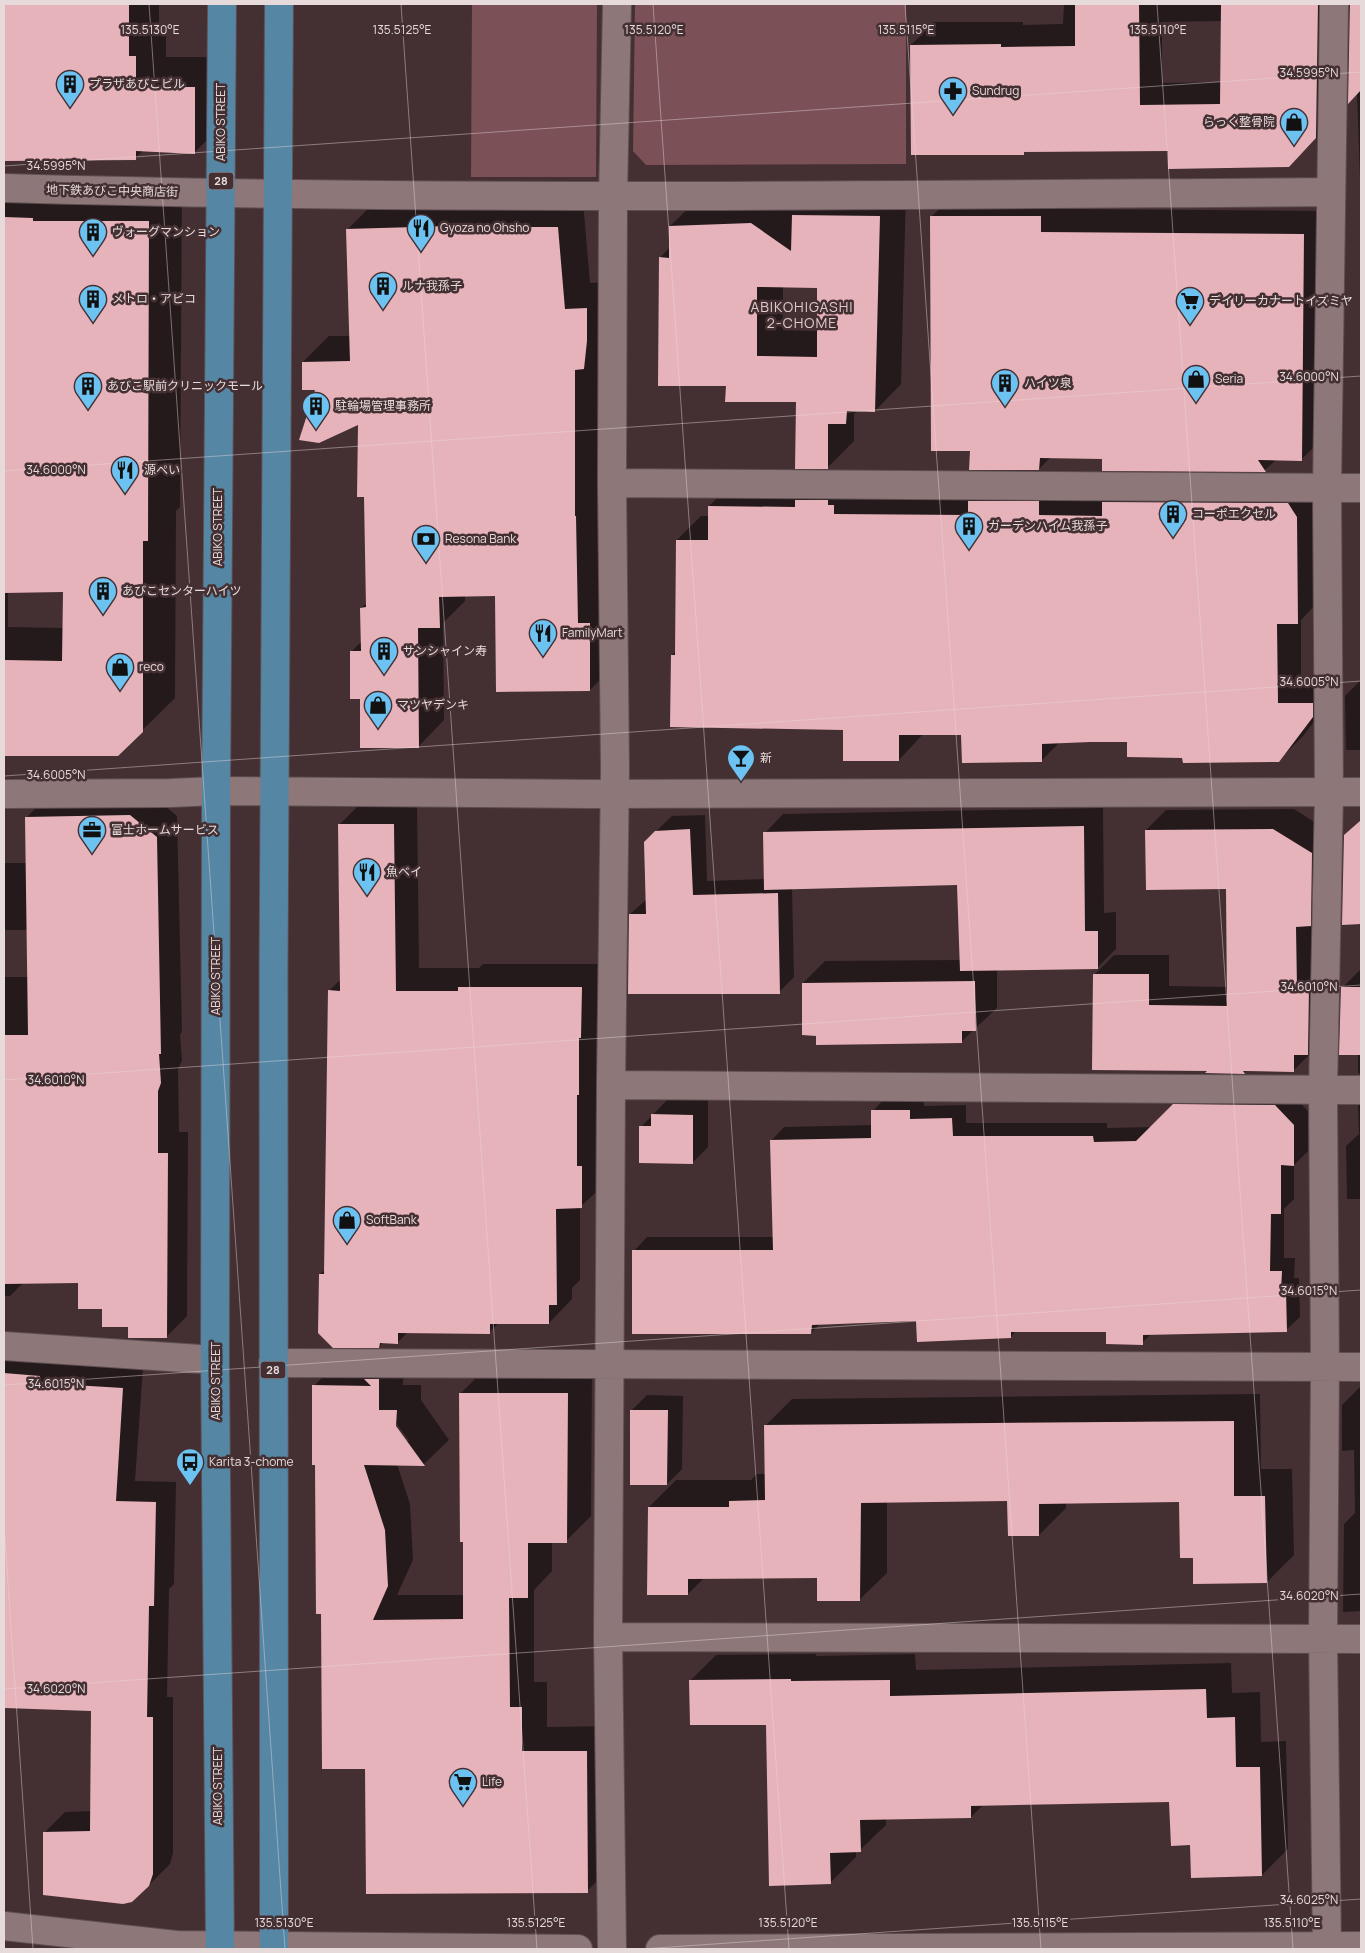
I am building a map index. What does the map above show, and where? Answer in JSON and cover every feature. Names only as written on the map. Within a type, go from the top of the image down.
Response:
[{"type":"main road","name":"ABIKO STREET","points":[[220,1947],[215,1360],[216,790],[222,4]]},
{"type":"main road","name":"28","points":[[274,1948],[272,1363],[279,4]]},
{"type":"street","points":[[612,1949],[608,1637],[614,794],[613,197],[617,4]]},
{"type":"street","points":[[1327,1948],[1323,1638],[1326,1367],[1323,1090],[1329,792],[1327,489],[1334,4]]},
{"type":"street","name":"地下鉄あびこ中央商店街","points":[[4,188],[277,194],[613,197],[1331,192]]},
{"type":"street","points":[[612,483],[1361,488]]},
{"type":"street","points":[[4,794],[171,793],[216,790],[614,794],[1361,792]]},
{"type":"street","points":[[611,1085],[1361,1090]]},
{"type":"street","points":[[4,1346],[215,1360]]},
{"type":"street","points":[[272,1363],[1361,1367]]},
{"type":"street","points":[[608,1637],[1361,1639]]},
{"type":"street","points":[[4,1926],[176,1945],[220,1947],[578,1949]]},
{"type":"street","points":[[660,1949],[1327,1948],[1361,1946]]},
{"type":"shaded area","points":[[472,4],[597,4],[596,177],[471,177]]},
{"type":"shaded area","points":[[635,4],[906,4],[906,164],[646,165],[633,151]]},
{"type":"building","points":[[4,4],[129,4],[129,56],[136,56],[136,87],[195,87],[195,154],[136,151],[136,160],[4,161]]},
{"type":"building","points":[[1075,4],[1139,4],[1140,105],[1220,104],[1221,4],[1318,4],[1316,138],[1289,167],[1168,169],[1168,151],[1024,152],[1024,155],[911,155],[910,45],[1001,44],[1001,47],[1075,46]]},
{"type":"building","points":[[1350,4],[1361,4],[1361,90],[1348,104]]},
{"type":"building","points":[[792,215],[880,216],[875,412],[847,411],[846,424],[828,424],[828,469],[795,469],[796,402],[725,402],[726,386],[658,386],[659,257],[669,258],[669,226],[751,223],[791,251]],"holes":[[[757,287],[817,288],[817,357],[757,356]]]},
{"type":"building","points":[[930,216],[1041,216],[1041,232],[1304,234],[1302,461],[1258,460],[1266,472],[1102,471],[1102,459],[1040,458],[1039,470],[969,470],[970,451],[931,451]]},
{"type":"building","points":[[4,217],[33,218],[33,221],[149,221],[148,541],[143,541],[143,732],[118,756],[4,756],[4,660],[62,661],[63,592],[4,593]]},
{"type":"building","points":[[450,226],[558,227],[565,309],[587,308],[587,341],[584,369],[575,370],[575,516],[578,623],[590,623],[590,691],[496,692],[495,596],[439,597],[440,628],[418,628],[419,748],[360,748],[360,699],[350,699],[350,651],[361,651],[360,608],[366,607],[364,497],[357,497],[358,425],[319,443],[299,440],[315,390],[302,390],[302,362],[350,361],[346,229]]},
{"type":"building","points":[[795,500],[828,500],[828,505],[834,505],[834,514],[968,515],[968,501],[1039,501],[1039,515],[1102,516],[1102,502],[1288,503],[1297,517],[1298,624],[1277,624],[1278,703],[1313,703],[1313,717],[1279,762],[1183,763],[1182,758],[1127,757],[1127,742],[1090,742],[1042,744],[1042,762],[962,763],[961,735],[899,735],[899,761],[843,761],[843,730],[670,727],[671,655],[675,655],[676,540],[708,540],[708,506],[795,507]]},
{"type":"building","points":[[130,815],[157,837],[161,1054],[159,1054],[161,1083],[158,1091],[158,1153],[168,1153],[167,1338],[128,1338],[128,1327],[102,1327],[102,1309],[78,1309],[78,1283],[4,1284],[4,1035],[28,1035],[25,817]]},
{"type":"building","points":[[1361,820],[1361,924],[1342,925],[1344,835]]},
{"type":"building","points":[[338,824],[394,824],[396,991],[458,991],[458,987],[582,987],[581,1038],[579,1038],[579,1095],[577,1095],[577,1166],[582,1166],[582,1208],[556,1209],[557,1305],[549,1305],[549,1324],[490,1324],[490,1334],[398,1333],[398,1344],[380,1343],[379,1348],[333,1348],[318,1333],[319,1274],[324,1274],[328,990],[340,991]]},
{"type":"building","points":[[1084,826],[1085,931],[1098,931],[1098,969],[960,971],[957,885],[764,890],[763,832]]},
{"type":"building","points":[[690,829],[693,895],[778,893],[780,994],[628,994],[629,914],[646,914],[644,842],[655,831]]},
{"type":"building","points":[[1273,829],[1312,853],[1311,926],[1296,927],[1297,988],[1309,988],[1308,1055],[1294,1055],[1294,1072],[1243,1071],[1245,1074],[1205,1073],[1207,1071],[1092,1070],[1093,974],[1149,974],[1149,1005],[1227,1006],[1226,889],[1146,890],[1145,830]]},
{"type":"building","points":[[975,981],[976,1031],[962,1031],[962,1043],[816,1045],[816,1036],[802,1035],[802,983]]},
{"type":"building","points":[[1341,987],[1361,987],[1361,1055],[1339,1055]]},
{"type":"building","points":[[1173,1104],[1275,1105],[1294,1125],[1294,1166],[1281,1165],[1281,1214],[1271,1214],[1270,1271],[1282,1271],[1281,1291],[1286,1291],[1287,1332],[1143,1335],[1143,1345],[1106,1344],[1106,1332],[1011,1332],[1011,1338],[917,1342],[916,1321],[812,1325],[811,1334],[632,1334],[632,1250],[773,1250],[770,1140],[871,1138],[871,1110],[910,1110],[910,1119],[952,1118],[953,1136],[1093,1136],[1094,1142],[1136,1141]]},
{"type":"building","points":[[651,1114],[693,1115],[693,1164],[639,1163],[639,1126],[651,1126]]},
{"type":"building","points":[[4,1373],[40,1376],[40,1383],[123,1388],[116,1501],[156,1502],[154,1606],[149,1606],[147,1717],[153,1717],[153,1874],[149,1886],[132,1902],[123,1904],[43,1895],[43,1832],[90,1831],[91,1711],[4,1708]]},
{"type":"building","points":[[364,1379],[379,1379],[379,1410],[397,1410],[396,1426],[425,1466],[364,1465],[385,1530],[388,1586],[373,1620],[463,1619],[463,1542],[460,1542],[459,1393],[568,1393],[567,1543],[528,1543],[528,1598],[509,1598],[510,1707],[522,1707],[522,1751],[587,1751],[588,1893],[366,1894],[365,1769],[322,1769],[321,1614],[316,1614],[315,1465],[312,1465],[312,1385],[371,1386]]},
{"type":"building","points":[[630,1410],[668,1410],[667,1485],[630,1485]]},
{"type":"building","points":[[1234,1421],[1234,1496],[1265,1496],[1267,1583],[1193,1584],[1193,1558],[1180,1558],[1179,1502],[1039,1504],[1039,1536],[1008,1536],[1007,1501],[861,1503],[860,1601],[817,1601],[817,1578],[688,1579],[688,1595],[647,1595],[648,1507],[729,1507],[729,1501],[765,1500],[764,1425]]},
{"type":"building","points":[[791,1679],[791,1681],[890,1680],[890,1696],[1206,1689],[1207,1718],[1235,1717],[1236,1767],[1260,1767],[1262,1876],[1191,1878],[1190,1845],[1171,1846],[1169,1802],[971,1806],[971,1818],[860,1820],[861,1852],[830,1853],[831,1884],[769,1886],[766,1725],[690,1725],[689,1680]]},
{"type":"place","name":"プラザあびこビル","points":[[70,108]]},
{"type":"place","name":"Sundrug","points":[[953,115]]},
{"type":"place","name":"らっく整骨院","points":[[1294,146]]},
{"type":"place","name":"Gyoza no Ohsho","points":[[421,252]]},
{"type":"place","name":"ヴォーグマンション","points":[[93,256]]},
{"type":"place","name":"ルナ我孫子","points":[[383,310]]},
{"type":"place","name":"メトロ・アビコ","points":[[93,323]]},
{"type":"place","name":"デイリーカナートイズミヤ","points":[[1190,325]]},
{"type":"place","name":"Seria","points":[[1196,403]]},
{"type":"place","name":"ハイツ泉","points":[[1005,407]]},
{"type":"place","name":"あびこ駅前クリニックモール","points":[[88,410]]},
{"type":"place","name":"駐輪場管理事務所","points":[[316,430]]},
{"type":"place","name":"源ぺい","points":[[125,494]]},
{"type":"place","name":"コーポエクセル","points":[[1173,538]]},
{"type":"place","name":"ガーデンハイム我孫子","points":[[969,550]]},
{"type":"place","name":"Resona Bank","points":[[426,563]]},
{"type":"place","name":"あびこセンターハイツ","points":[[103,615]]},
{"type":"place","name":"FamilyMart","points":[[543,657]]},
{"type":"place","name":"サンシャイン寿","points":[[384,675]]},
{"type":"place","name":"reco","points":[[120,691]]},
{"type":"place","name":"マツヤデンキ","points":[[378,729]]},
{"type":"place","name":"新","points":[[741,782]]},
{"type":"place","name":"富士ホームサービス","points":[[92,854]]},
{"type":"place","name":"魚ベイ","points":[[367,896]]},
{"type":"place","name":"SoftBank","points":[[347,1244]]},
{"type":"place","name":"Karita 3-chome","points":[[190,1486]]},
{"type":"place","name":"Life","points":[[463,1806]]},
{"type":"district","name":"ABIKOHIGASHI 2-CHOME","points":[[802,316]]}]
